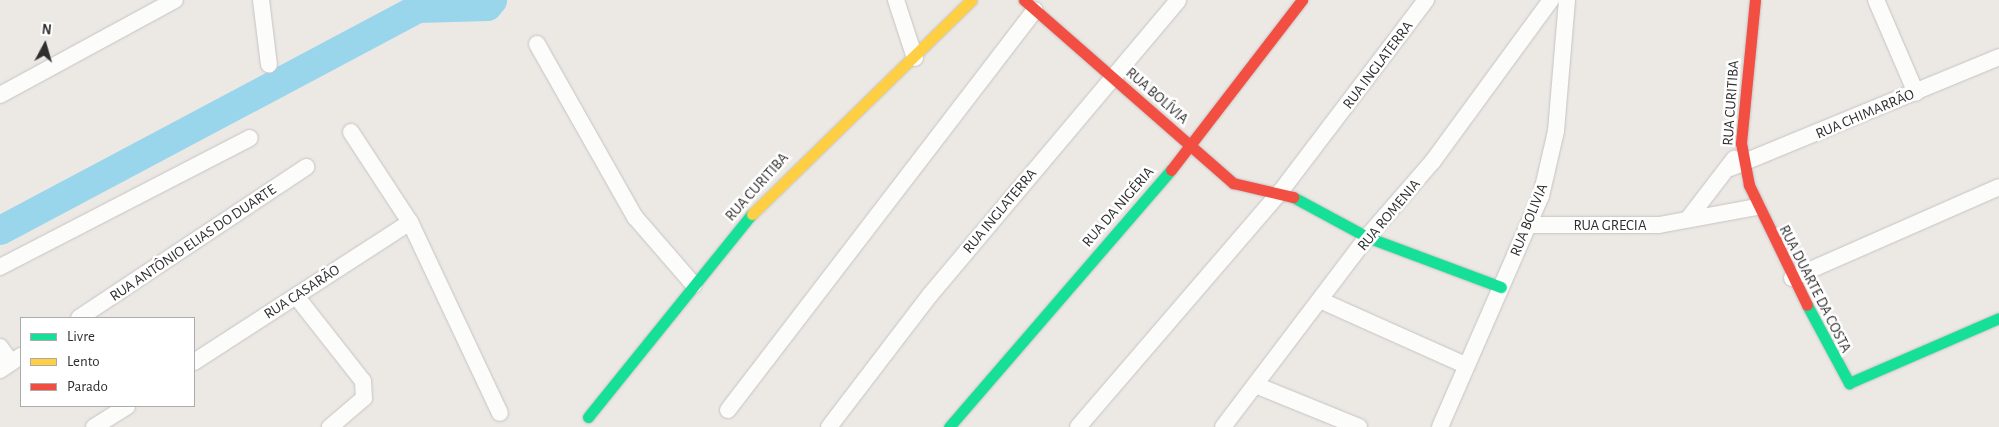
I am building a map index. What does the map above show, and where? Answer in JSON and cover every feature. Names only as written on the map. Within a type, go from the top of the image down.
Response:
[{"type":"street","points":[[0,95],[175,0]]},
{"type":"street","points":[[261,0],[269,65]]},
{"type":"street","points":[[896,0],[915,58]]},
{"type":"street","name":"RUA CURITIBA","points":[[588,417],[694,285],[798,164],[915,58],[972,0]]},
{"type":"street","name":"RUA INGLATERRA","points":[[828,427],[930,296],[1178,0]]},
{"type":"street","name":"RUA DA NIGÉRIA","points":[[948,427],[1191,146],[1302,0]]},
{"type":"street","name":"RUA INGLATERRA","points":[[1078,427],[1281,191],[1426,0]]},
{"type":"street","name":"RUA ROMENIA","points":[[1223,427],[1258,386],[1367,237],[1433,161],[1551,0]]},
{"type":"street","name":"RUA BOLIVIA","points":[[1440,427],[1465,365],[1531,225],[1556,131],[1567,0]]},
{"type":"street","name":"RUA CURITIBA","points":[[1741,144],[1755,0]]},
{"type":"street","points":[[1876,0],[1916,92]]},
{"type":"street","points":[[728,410],[1029,5]]},
{"type":"street","name":"RUA BOLÍVIA","points":[[1029,5],[1233,183],[1281,191],[1367,237],[1501,287]]},
{"type":"street","points":[[537,44],[636,217],[694,285]]},
{"type":"street","name":"RUA CHIMARRÃO","points":[[1738,167],[1999,57]]},
{"type":"street","points":[[351,132],[410,222],[500,413]]},
{"type":"street","points":[[0,267],[250,138]]},
{"type":"street","points":[[1688,220],[1738,167],[1741,144]]},
{"type":"street","name":"RUA CURITIBA","points":[[1738,167],[1757,207]]},
{"type":"street","name":"RUA ANTÔNIO ELIAS DO DUARTE","points":[[81,317],[306,168]]},
{"type":"street","points":[[1792,278],[1999,187]]},
{"type":"street","name":"RUA GRECIA","points":[[1531,225],[1639,227],[1757,207]]},
{"type":"street","name":"RUA DUARTE DA COSTA","points":[[1757,207],[1847,384],[1999,318]]},
{"type":"street","name":"RUA CASARÃO","points":[[195,361],[410,222]]},
{"type":"street","points":[[296,296],[363,381],[364,398],[330,427]]},
{"type":"street","points":[[1322,301],[1465,365]]},
{"type":"street","points":[[0,347],[11,363]]},
{"type":"street","points":[[1258,386],[1359,427]]},
{"type":"street","points":[[94,427],[125,407]]},
{"type":"waterway","points":[[0,230],[418,8],[487,6],[492,0]]},
{"type":"traffic: fast","points":[[949,427],[1171,170]]},
{"type":"traffic: fast","points":[[1293,197],[1367,237],[1501,287]]},
{"type":"traffic: fast","points":[[588,417],[752,214]]},
{"type":"traffic: fast","points":[[1807,305],[1849,383],[1999,318]]},
{"type":"traffic: slow","points":[[752,214],[971,0]]},
{"type":"traffic: jam","points":[[1024,0],[1233,183],[1293,197]]},
{"type":"traffic: jam","points":[[1171,170],[1302,0]]},
{"type":"traffic: jam","points":[[1755,0],[1741,143],[1749,185],[1807,305]]}]
